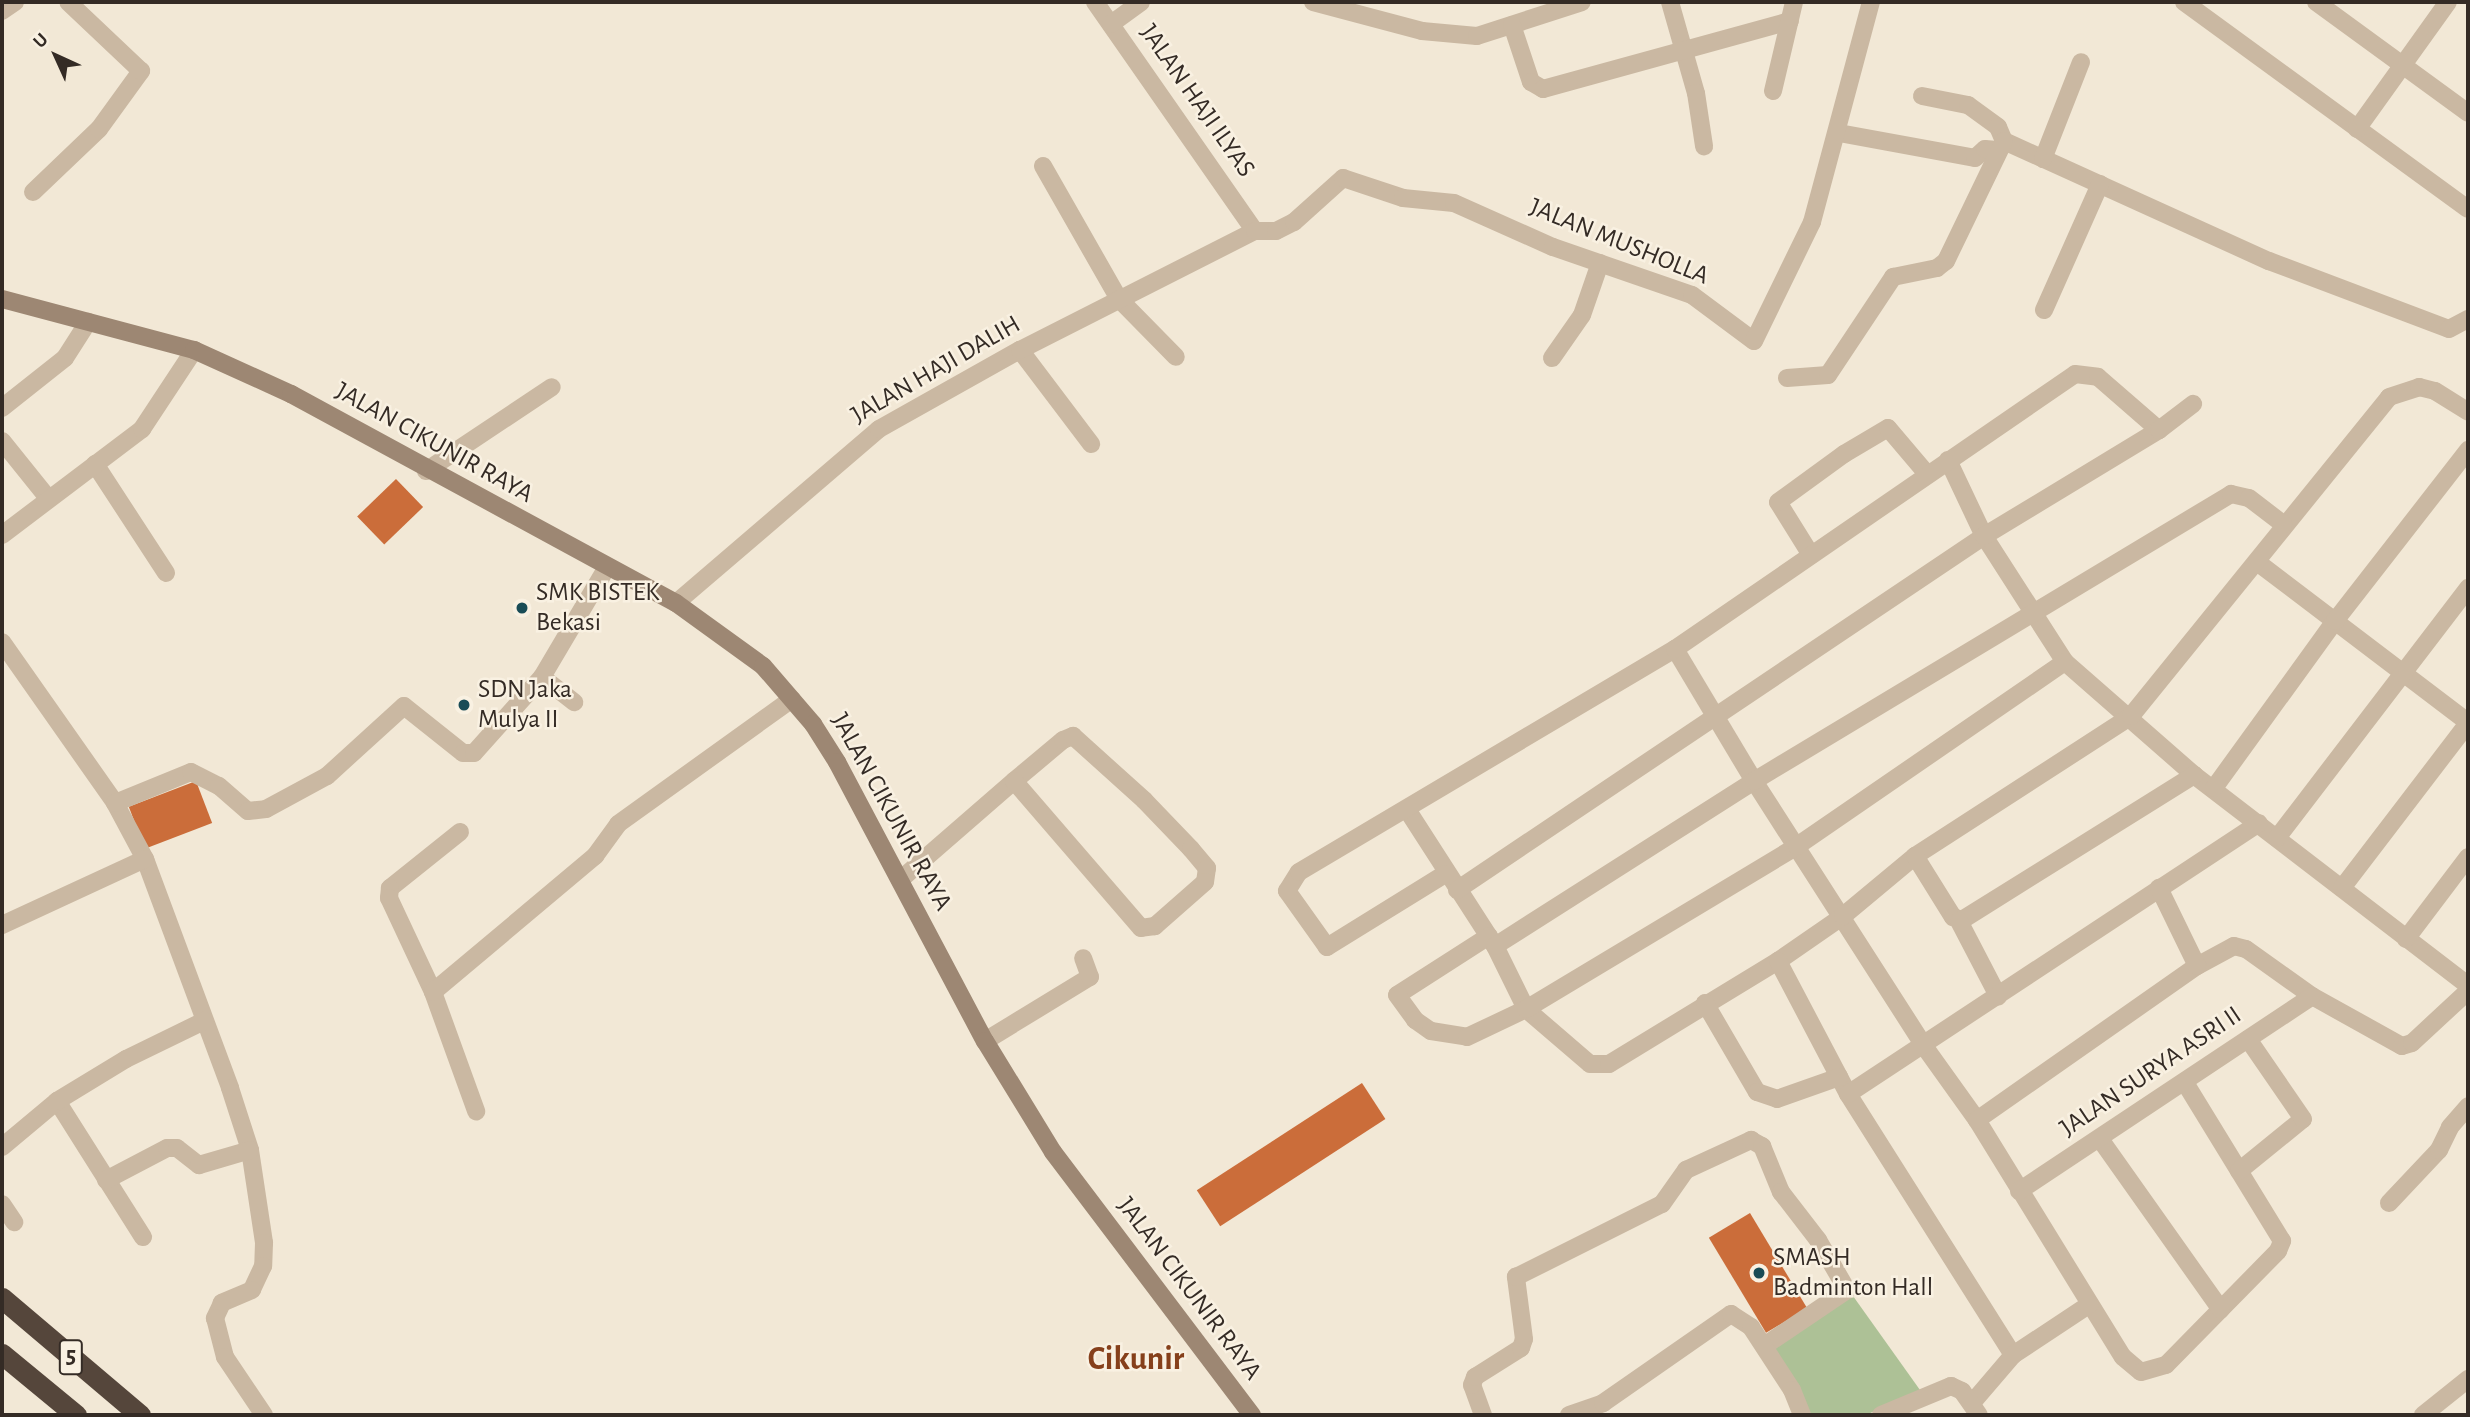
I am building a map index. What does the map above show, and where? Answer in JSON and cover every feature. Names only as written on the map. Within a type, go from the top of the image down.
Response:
[{"type":"highway","name":"5","points":[[2,1298],[140,1415]]},
{"type":"highway","name":"5","points":[[2,1354],[75,1415]]},
{"type":"street","points":[[2,11],[15,2]]},
{"type":"street","points":[[33,192],[99,129],[141,71],[68,2]]},
{"type":"street","points":[[1111,24],[1141,2]]},
{"type":"street","points":[[1313,2],[1422,30],[1462,36],[1513,25],[1582,2]]},
{"type":"street","points":[[1670,2],[1684,48],[1704,146]]},
{"type":"street","points":[[1773,91],[1794,2]]},
{"type":"street","points":[[1871,2],[1839,133],[1975,158],[1985,149],[2001,146],[2043,159],[2270,261],[2449,329],[2468,319]]},
{"type":"street","points":[[2184,2],[2468,209]]},
{"type":"street","points":[[2316,2],[2468,113]]},
{"type":"street","points":[[2357,129],[2448,2]]},
{"type":"street","name":"JALAN HAJI ILYAS","points":[[1101,4],[1111,24],[1185,138],[1255,231]]},
{"type":"street","points":[[1513,25],[1534,88],[1790,21]]},
{"type":"street","points":[[2043,159],[2081,62]]},
{"type":"street","points":[[1787,377],[1828,375],[1893,277],[1937,268],[1945,261],[2001,146],[1998,127],[1977,110],[1957,100],[1922,96]]},
{"type":"street","name":"JALAN MUSHOLLA","points":[[1255,231],[1276,230],[1294,222],[1343,178],[1403,198],[1454,203],[1600,263],[1692,295],[1754,341],[1812,222],[1839,133]]},
{"type":"street","points":[[1043,166],[1119,299],[1176,357]]},
{"type":"street","points":[[2044,310],[2100,184]]},
{"type":"street","name":"JALAN HAJI DALIH","points":[[676,603],[879,429],[1020,350],[1255,231]]},
{"type":"street","points":[[1552,358],[1582,315],[1600,263]]},
{"type":"street","name":"JALAN CIKUNIR RAYA","points":[[2,299],[194,350],[291,394],[426,471],[676,603],[763,666],[792,699],[837,762],[985,1041],[1053,1152],[1252,1415]]},
{"type":"street","points":[[2,408],[65,358],[88,322]]},
{"type":"street","points":[[2,535],[142,429],[194,350]]},
{"type":"street","points":[[1020,350],[1091,444]]},
{"type":"street","points":[[1445,874],[1327,947],[1292,903],[1289,882],[1299,872],[1408,811],[1675,649],[2075,374],[2098,377],[2159,430]]},
{"type":"street","points":[[426,471],[552,387]]},
{"type":"street","points":[[1408,811],[1445,874],[1492,941],[1526,1009],[1599,1066],[1618,1060],[1704,1003],[1778,961],[1843,916],[1915,856],[2131,716],[2257,562],[2283,524],[2389,397],[2419,387],[2468,412]]},
{"type":"street","points":[[1457,890],[1716,720],[1984,536],[2159,430],[2193,404]]},
{"type":"street","points":[[1811,555],[1778,502],[1844,454],[1888,428],[1927,474]]},
{"type":"street","points":[[2,441],[48,498]]},
{"type":"street","points":[[2214,788],[2335,621],[2468,450]]},
{"type":"street","points":[[1948,460],[1984,536],[2066,662],[2131,716],[2194,775],[2468,985]]},
{"type":"street","points":[[95,464],[166,573]]},
{"type":"street","points":[[2066,662],[1797,846],[1526,1009],[1466,1037],[1431,1031],[1415,1020],[1396,995],[1492,941],[2231,494],[2249,498],[2283,524]]},
{"type":"street","points":[[2257,562],[2406,673],[2468,723],[2342,888]]},
{"type":"street","points":[[115,803],[191,772],[219,786],[248,811],[266,809],[327,776],[404,706],[463,753],[474,753],[542,677],[607,568]]},
{"type":"street","points":[[2277,838],[2406,673],[2468,588]]},
{"type":"street","points":[[2,642],[115,803],[145,859],[250,1150],[264,1243],[263,1266],[252,1290],[222,1303],[215,1318],[226,1357],[264,1415]]},
{"type":"street","points":[[1675,649],[1754,781],[1924,1046],[1977,1120],[2123,1357],[2141,1372],[2166,1365],[2221,1310],[2282,1241],[2185,1083]]},
{"type":"street","points":[[542,677],[575,702]]},
{"type":"street","points":[[433,992],[596,856],[618,824],[792,699]]},
{"type":"street","points":[[900,880],[1014,781],[1063,740],[1077,737],[1199,858],[1207,868],[1205,882],[1155,926],[1141,928],[1014,781]]},
{"type":"street","points":[[1959,921],[2013,892],[2194,775]]},
{"type":"street","points":[[1848,1094],[2259,823]]},
{"type":"street","points":[[460,832],[390,888],[389,898],[433,992],[476,1111]]},
{"type":"street","points":[[1915,856],[1959,921],[1998,996]]},
{"type":"street","points":[[2406,939],[2468,857]]},
{"type":"street","points":[[2,925],[145,859]]},
{"type":"street","points":[[2159,888],[2197,965]]},
{"type":"street","points":[[1977,1120],[2197,965],[2234,946],[2246,949],[2312,996],[2402,1046],[2412,1043],[2468,991]]},
{"type":"street","points":[[985,1041],[1090,977],[1083,958]]},
{"type":"street","points":[[1778,961],[1848,1094],[2013,1355]]},
{"type":"street","name":"JALAN SURYA ASRI II","points":[[2019,1191],[2312,996]]},
{"type":"street","points":[[1704,1003],[1757,1092],[1777,1099],[1839,1077]]},
{"type":"street","points":[[2,1147],[57,1101],[126,1059],[204,1021]]},
{"type":"street","points":[[2239,1171],[2303,1119],[2248,1039]]},
{"type":"street","points":[[57,1101],[143,1237]]},
{"type":"street","points":[[2389,1203],[2439,1150],[2450,1126],[2468,1106]]},
{"type":"street","points":[[2100,1139],[2221,1310]]},
{"type":"street","points":[[1483,1415],[1472,1385],[1475,1377],[1521,1348],[1524,1339],[1516,1278],[1662,1204],[1686,1170],[1751,1140],[1762,1146],[1781,1192],[1847,1284],[1842,1296],[1764,1346]]},
{"type":"street","points":[[106,1180],[167,1148],[177,1148],[199,1165],[250,1150]]},
{"type":"street","points":[[2,1204],[14,1222]]},
{"type":"street","points":[[1881,1415],[1951,1385],[1976,1409],[2013,1355],[2090,1304]]},
{"type":"street","points":[[1569,1415],[1603,1404],[1724,1315],[1741,1318],[1764,1346],[1802,1415]]},
{"type":"street","points":[[2423,1415],[2468,1379]]},
{"type":"green space","points":[[1853,1296],[1920,1390],[1866,1415],[1808,1415],[1774,1347]]},
{"type":"building","points":[[396,479],[423,507],[384,545],[357,517]]},
{"type":"building","points":[[196,781],[212,823],[145,849],[129,807]]},
{"type":"building","points":[[1362,1083],[1385,1119],[1220,1226],[1197,1190]]},
{"type":"building","name":"SMASH Badminton Hall","points":[[1750,1213],[1807,1308],[1766,1333],[1709,1238]]},
{"type":"place","name":"SMK BISTEK Bekasi","points":[[522,608]]},
{"type":"place","name":"SDN Jaka Mulya II","points":[[464,705]]},
{"type":"place","name":"SMASH Badminton Hall","points":[[1759,1273]]},
{"type":"district","name":"Cikunir","points":[[1136,1360]]}]
